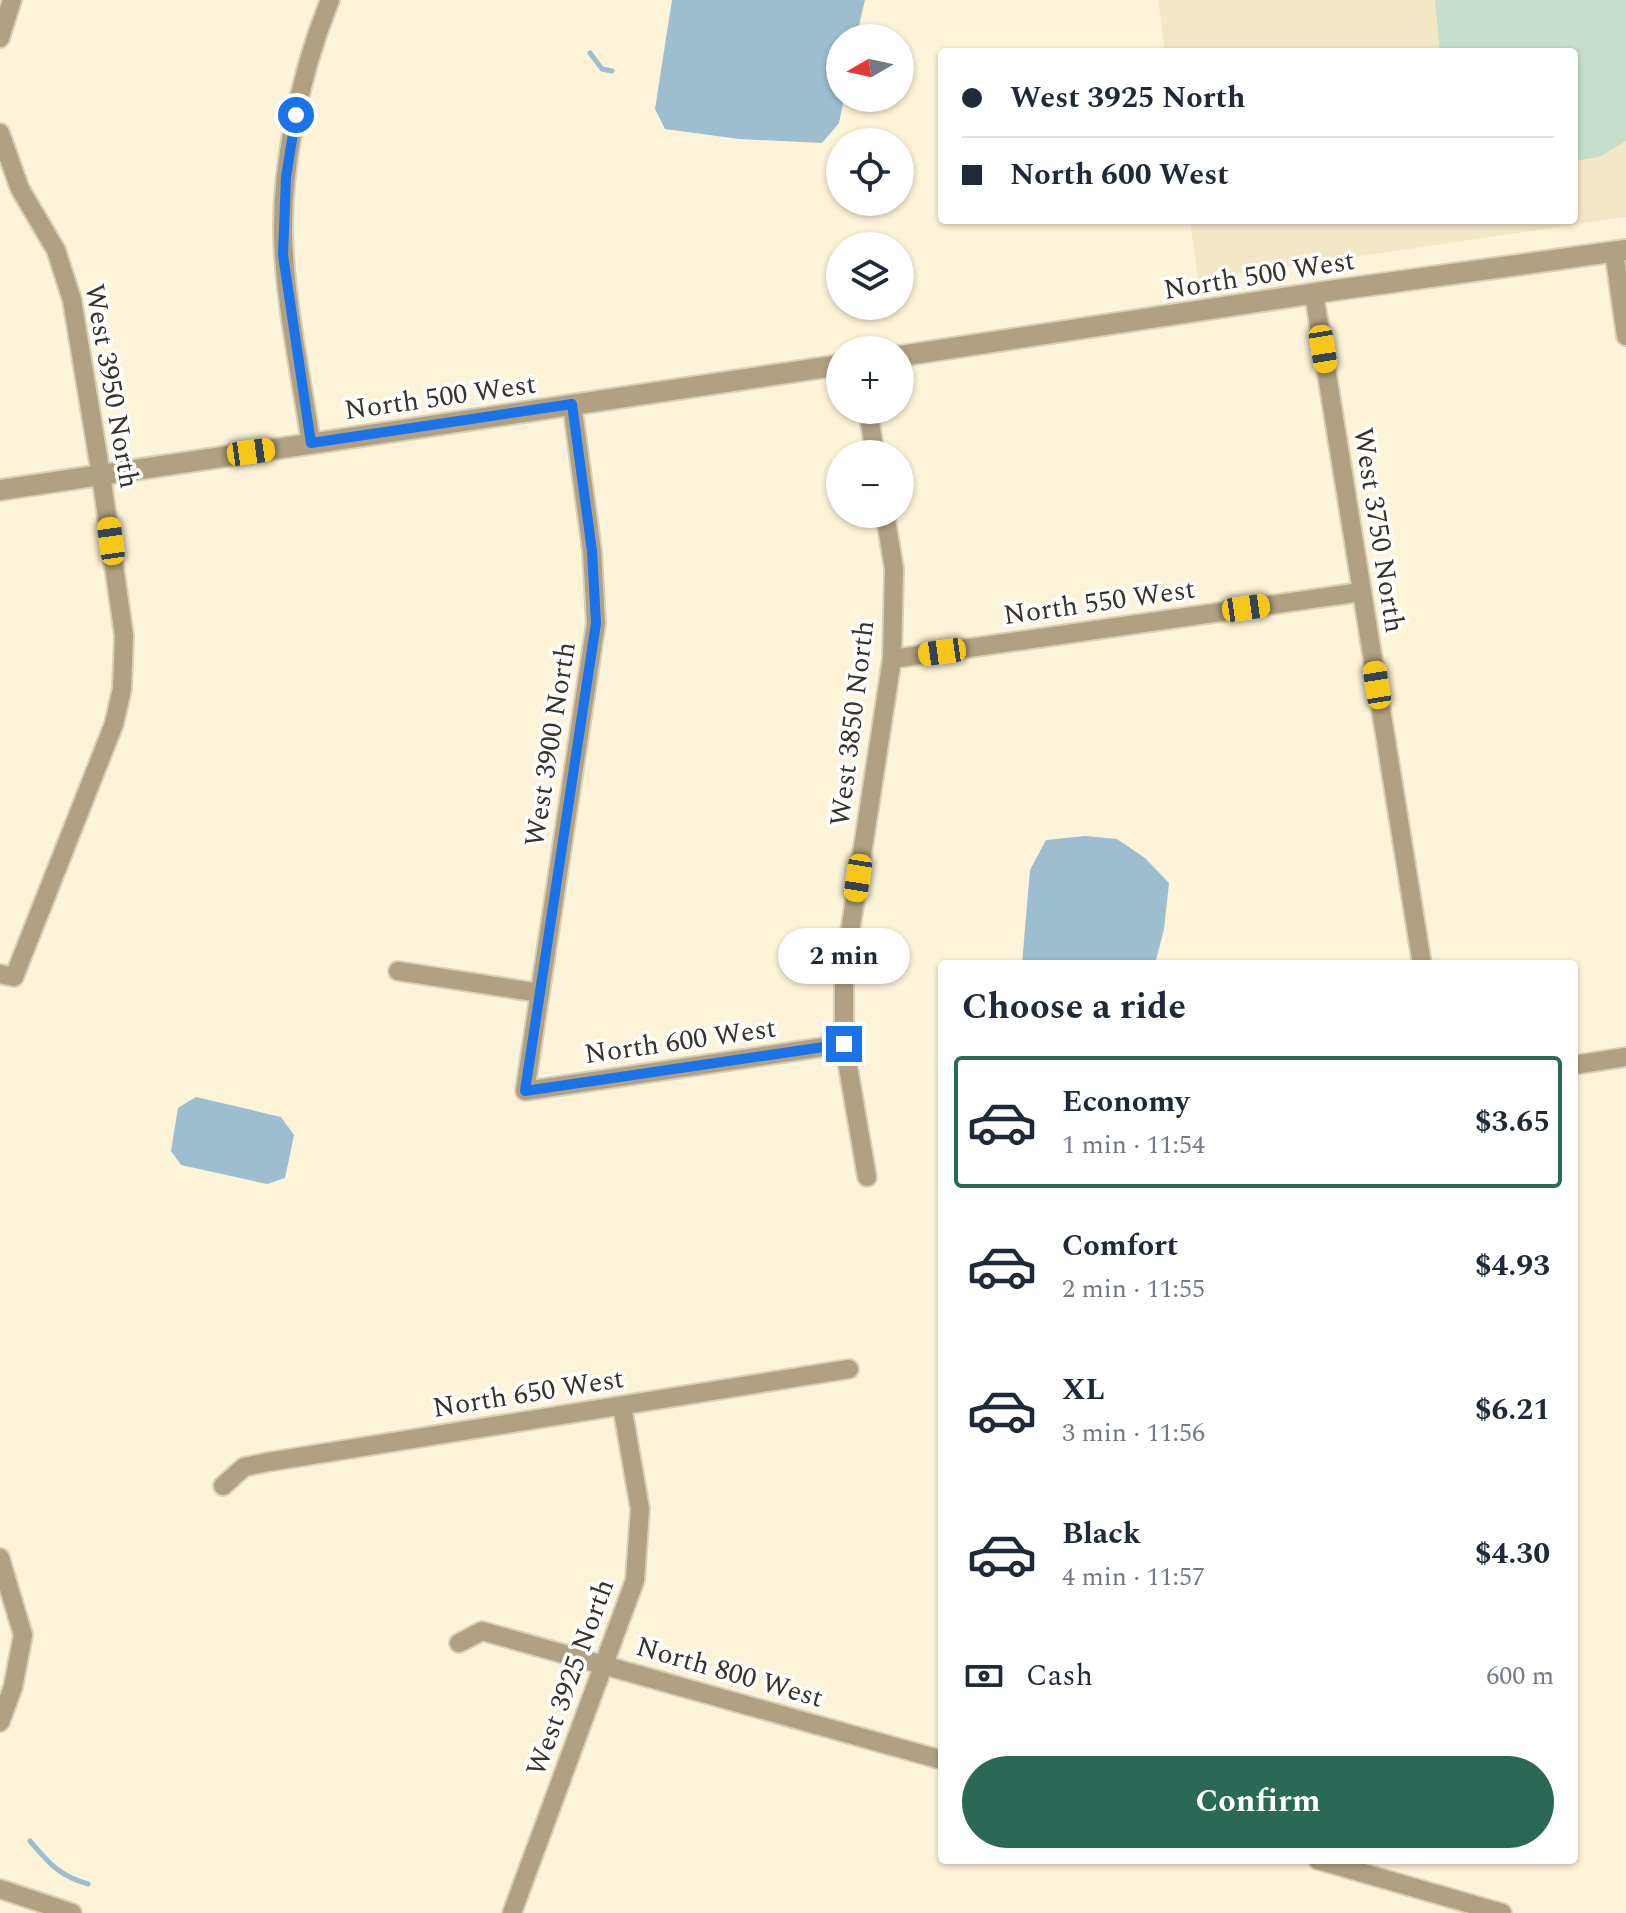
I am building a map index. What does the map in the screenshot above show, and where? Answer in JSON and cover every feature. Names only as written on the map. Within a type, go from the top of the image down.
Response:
[{"type":"street","points":[[0,38],[12,0]]},
{"type":"street","points":[[311,443],[283,255],[286,177],[301,83],[330,0]]},
{"type":"street","name":"West 3950 North","points":[[0,133],[20,189],[56,250],[72,300],[124,636],[122,689],[114,724],[7,976]]},
{"type":"street","points":[[1620,250],[1626,336]]},
{"type":"street","name":"North 500 West","points":[[914,354],[1620,250]]},
{"type":"street","name":"West 3750 North","points":[[1314,294],[1421,960]]},
{"type":"street","name":"North 500 West","points":[[0,490],[826,367]]},
{"type":"street","name":"West 3900 North","points":[[525,1091],[596,623],[592,551],[572,404]]},
{"type":"street","name":"West 3850 North","points":[[867,1177],[844,1044],[844,971],[892,659],[894,569],[887,528]]},
{"type":"street","name":"North 550 West","points":[[892,659],[1361,592]]},
{"type":"street","points":[[398,971],[540,993]]},
{"type":"street","name":"North 600 West","points":[[525,1091],[844,1044]]},
{"type":"street","points":[[1578,1064],[1626,1057]]},
{"type":"street","name":"North 650 West","points":[[223,1486],[244,1467],[849,1369]]},
{"type":"street","name":"West 3925 North","points":[[512,1913],[635,1580],[640,1509],[622,1406]]},
{"type":"street","points":[[0,1558],[23,1635],[13,1687],[0,1722]]},
{"type":"street","name":"North 800 West","points":[[459,1643],[482,1631],[938,1759]]},
{"type":"street","points":[[1345,1864],[1502,1913]]},
{"type":"street","points":[[0,1889],[72,1913]]},
{"type":"shaded area","points":[[1158,0],[1626,0],[1626,217],[1198,280],[1191,224],[1578,224],[1578,48],[1164,48]]},
{"type":"green space","points":[[1435,0],[1626,0],[1626,141],[1599,157],[1578,160],[1578,48],[1440,48]]},
{"type":"water","points":[[672,0],[865,0],[859,24],[826,24],[826,112],[841,112],[835,128],[826,128],[826,138],[822,143],[739,139],[665,129],[655,109]]},
{"type":"water","points":[[1085,836],[1117,839],[1145,858],[1169,883],[1164,929],[1156,960],[1022,960],[1030,870],[1046,840]]},
{"type":"water","points":[[196,1097],[281,1117],[294,1135],[285,1178],[267,1184],[181,1165],[171,1151],[178,1108]]},
{"type":"waterway","points":[[590,53],[602,69],[612,71]]},
{"type":"waterway","points":[[30,1841],[55,1868],[88,1884]]},
{"type":"route","points":[[296,115],[286,177],[283,255],[311,443],[572,404],[592,551],[596,623],[525,1091],[844,1044]]}]
